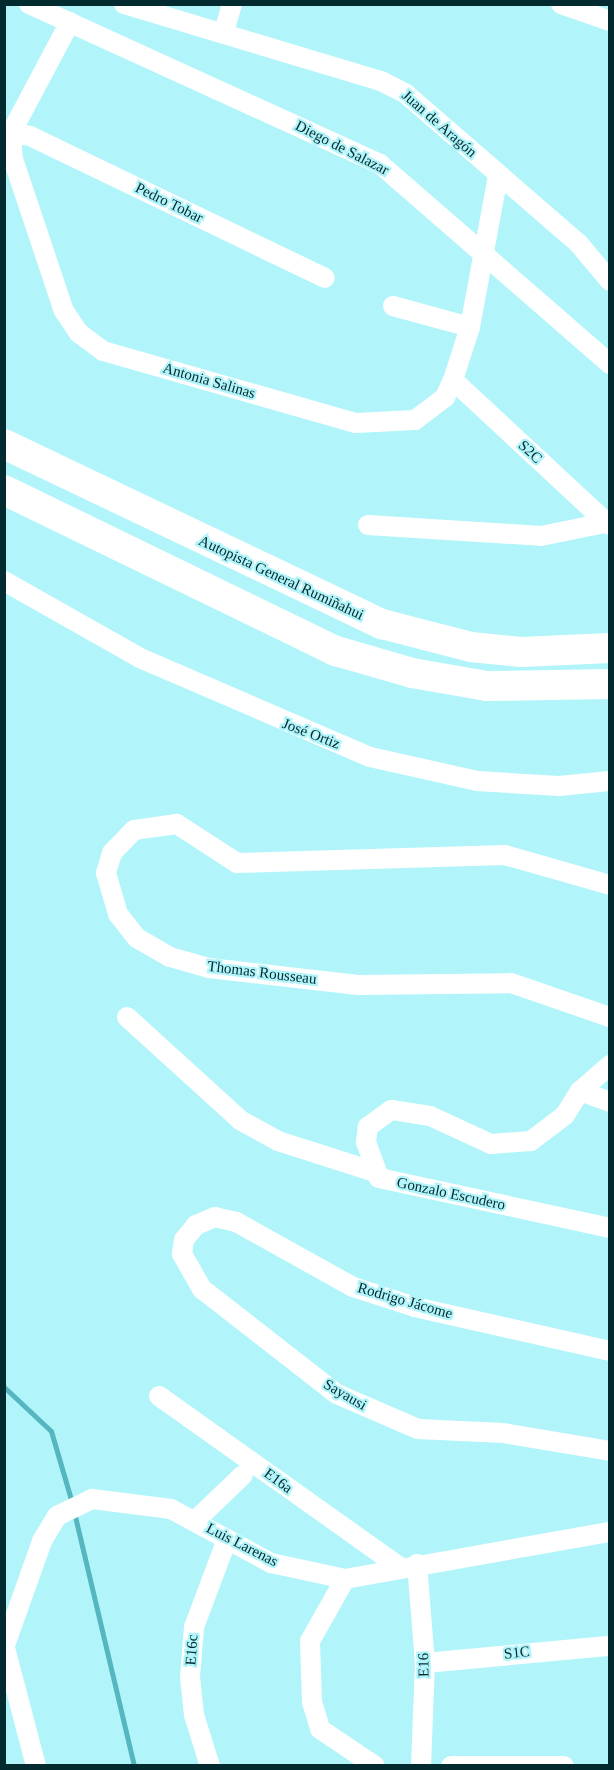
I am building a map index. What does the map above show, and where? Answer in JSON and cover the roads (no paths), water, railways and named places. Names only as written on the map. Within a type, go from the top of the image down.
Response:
[{"type":"highway","name":"Autopista General Rumiñahui","points":[[4,444],[382,624],[471,647],[521,652],[609,648]]},
{"type":"highway","points":[[4,490],[336,651],[412,673],[488,686],[609,684]]},
{"type":"street","name":"Diego de Salazar","points":[[29,4],[380,164],[609,364]]},
{"type":"street","name":"Juan de Aragón","points":[[124,4],[224,32],[394,87],[579,244],[609,281]]},
{"type":"street","points":[[224,32],[232,4]]},
{"type":"street","points":[[561,4],[609,21]]},
{"type":"street","points":[[12,133],[70,22]]},
{"type":"street","name":"Pedro Tobar","points":[[12,133],[30,136],[325,278]]},
{"type":"street","name":"Antonia Salinas","points":[[12,133],[13,159],[52,284],[80,333],[104,351],[380,425],[426,414],[445,397],[453,380],[470,327],[498,176]]},
{"type":"street","points":[[393,306],[470,327]]},
{"type":"street","name":"S2C","points":[[453,380],[609,523]]},
{"type":"street","points":[[368,525],[541,537],[609,523]]},
{"type":"street","name":"José Ortiz","points":[[4,581],[140,658],[370,757],[477,781],[559,786],[609,781]]},
{"type":"street","name":"Thomas Rousseau","points":[[609,885],[505,855],[237,863],[177,824],[134,830],[111,853],[106,873],[118,914],[137,938],[179,960],[358,985],[511,983],[609,1017]]},
{"type":"street","name":"Gonzalo Escudero","points":[[127,1017],[240,1120],[278,1141],[372,1171],[389,1181],[609,1228]]},
{"type":"street","points":[[372,1171],[368,1127],[391,1110],[430,1116],[465,1136],[513,1145],[549,1130],[580,1091],[609,1065]]},
{"type":"street","points":[[580,1091],[609,1102]]},
{"type":"street","name":"Rodrigo Jácome","points":[[215,1217],[236,1222],[353,1287],[415,1307],[609,1351]]},
{"type":"street","name":"Sayausi","points":[[215,1217],[196,1225],[184,1239],[182,1254],[188,1272],[202,1289],[337,1394],[418,1429],[503,1433],[609,1451]]},
{"type":"street","name":"E16a","points":[[159,1396],[408,1565]]},
{"type":"street","points":[[195,1521],[243,1475]]},
{"type":"street","name":"Luis Larenas","points":[[5,1648],[42,1541],[63,1513],[84,1503],[138,1500],[195,1521],[271,1563],[345,1579],[408,1565],[609,1533]]},
{"type":"street","name":"E16c","points":[[210,1766],[194,1714],[192,1647],[208,1581],[227,1539]]},
{"type":"street","name":"E16","points":[[408,1565],[425,1663],[421,1766]]},
{"type":"street","points":[[345,1579],[310,1641],[312,1702],[320,1729],[375,1766]]},
{"type":"street","name":"S1C","points":[[425,1663],[609,1646]]},
{"type":"street","points":[[5,1648],[36,1766]]},
{"type":"street","points":[[451,1766],[564,1766]]},
{"type":"waterway","points":[[4,1387],[51,1431],[72,1503]]},
{"type":"waterway","points":[[74,1512],[134,1766]]}]
